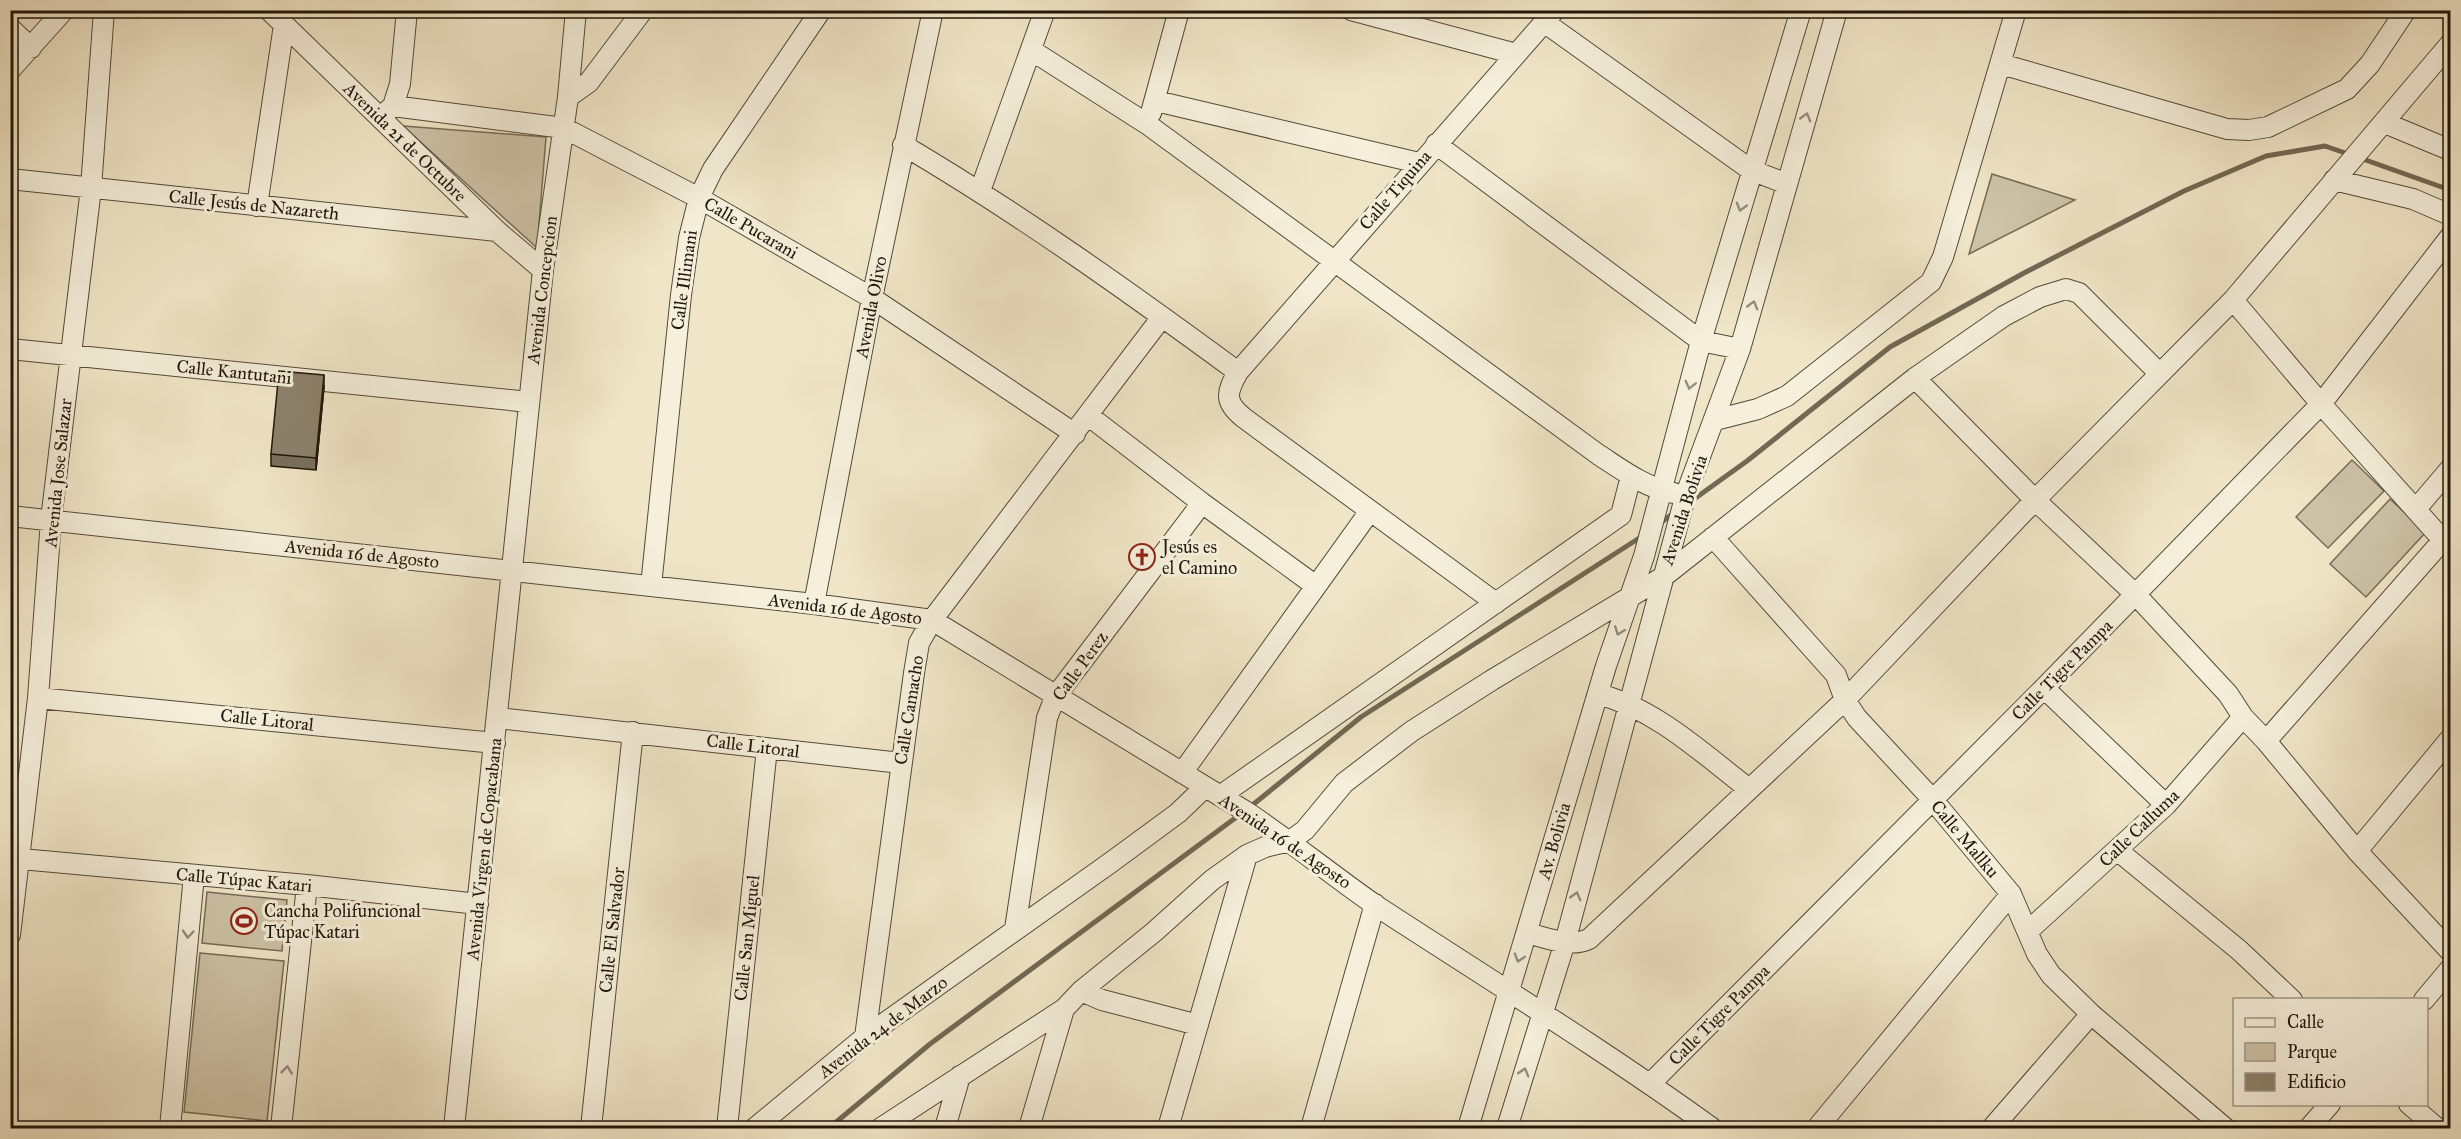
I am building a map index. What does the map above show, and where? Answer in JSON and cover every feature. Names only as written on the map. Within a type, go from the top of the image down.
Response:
[{"type":"street","points":[[10,70],[64,10]]},
{"type":"street","name":"Avenida Jose Salazar","points":[[10,935],[14,858],[38,698],[51,520],[91,188],[104,10]]},
{"type":"street","name":"Avenida 21 de Octubre","points":[[269,10],[387,112],[497,231],[543,270]]},
{"type":"street","points":[[387,112],[400,84],[407,10]]},
{"type":"street","name":"Avenida Concepcion","points":[[513,570],[543,270],[568,97],[576,10]]},
{"type":"street","points":[[568,97],[589,82],[643,10]]},
{"type":"street","name":"Calle Illimani","points":[[651,586],[681,295],[689,238],[699,198],[713,169],[821,10]]},
{"type":"street","name":"Avenida Olivo","points":[[814,604],[872,298],[933,10]]},
{"type":"street","points":[[980,191],[1045,10]]},
{"type":"street","points":[[1147,124],[1156,101],[1179,10]]},
{"type":"street","points":[[1352,10],[1372,13],[1516,54]]},
{"type":"street","name":"Avenida Bolivia","points":[[1659,500],[1701,341],[1801,10]]},
{"type":"street","name":"Avenida Bolivia","points":[[1542,1012],[1564,942],[1686,495],[1740,349],[1837,10]]},
{"type":"street","points":[[1715,420],[1758,410],[1787,396],[1922,290],[1938,270],[2016,10]]},
{"type":"street","points":[[2001,64],[2227,129],[2249,130],[2268,127],[2347,89],[2370,64],[2406,10]]},
{"type":"street","points":[[1550,16],[1751,170],[1787,184]]},
{"type":"street","name":"Calle Tiquina","points":[[1238,372],[1550,16]]},
{"type":"street","points":[[257,206],[284,25]]},
{"type":"street","points":[[10,28],[31,48]]},
{"type":"street","points":[[1527,933],[1564,942],[1580,943],[1589,939],[1845,700],[2035,500],[2233,300],[2451,44]]},
{"type":"street","points":[[1031,50],[1147,124],[1333,262],[1631,476],[1659,500],[1686,495]]},
{"type":"street","points":[[1156,101],[1419,163]]},
{"type":"street","name":"Calle Pucarani","points":[[387,112],[564,128],[699,198],[872,298],[1075,434]]},
{"type":"street","points":[[2385,123],[2451,150]]},
{"type":"street","points":[[1436,144],[1701,341],[1740,349]]},
{"type":"street","points":[[903,145],[980,191],[1083,260],[1238,372],[1228,394],[1233,410],[1496,603]]},
{"type":"street","name":"Calle Jesús de Nazareth","points":[[10,179],[497,231]]},
{"type":"street","points":[[2334,180],[2413,198],[2451,215]]},
{"type":"street","name":"Calle Tigre Pampa","points":[[1650,1084],[2136,595],[2321,404],[2451,237]]},
{"type":"street","points":[[882,1128],[1064,1009],[1081,991],[1154,932],[1212,880],[1247,855],[1265,847],[1290,841],[1310,825],[1344,783],[1412,731],[1491,680],[1663,577],[1915,378],[2004,316],[2040,297],[2066,289],[2079,293],[2159,373]]},
{"type":"street","points":[[2233,300],[2321,404],[2447,544],[2266,741]]},
{"type":"street","name":"Calle Camacho","points":[[865,1037],[919,643],[932,620],[1162,317]]},
{"type":"street","name":"Calle Kantutani","points":[[10,349],[529,402]]},
{"type":"street","points":[[1915,378],[2035,500],[2136,595],[2228,694],[2243,717],[2266,741],[2357,851],[2451,951]]},
{"type":"street","points":[[1089,416],[1202,503],[1317,586]]},
{"type":"street","points":[[2416,509],[2451,469]]},
{"type":"street","name":"Avenida 24 de Marzo","points":[[755,1128],[865,1037],[1178,813],[1496,603],[1621,515],[1631,476]]},
{"type":"street","name":"Av. Bolivia","points":[[1468,1128],[1605,666],[1631,597],[1659,500]]},
{"type":"street","name":"Calle Perez","points":[[1015,929],[1047,718],[1054,697],[1202,503]]},
{"type":"street","points":[[1182,773],[1370,511]]},
{"type":"street","name":"Avenida 16 de Agosto","points":[[10,516],[513,570],[814,604],[932,620],[1290,841],[1375,904],[1509,993],[1542,1012],[1712,1128]]},
{"type":"street","name":"Calle Mallku","points":[[1713,537],[1836,675],[1845,700],[1857,718],[1933,800],[2011,894],[2037,954],[2051,975],[2091,1014],[2225,1128]]},
{"type":"street","name":"Avenida Virgen de Copacabana","points":[[454,1128],[513,570]]},
{"type":"street","points":[[2044,688],[2166,805]]},
{"type":"street","points":[[1598,694],[1629,704],[1661,722],[1749,789]]},
{"type":"street","name":"Calle Litoral","points":[[38,698],[495,743]]},
{"type":"street","name":"Calle Calluma","points":[[2028,931],[2166,805],[2243,717]]},
{"type":"street","name":"Calle Litoral","points":[[498,718],[901,763]]},
{"type":"street","name":"Calle El Salvador","points":[[591,1128],[633,732]]},
{"type":"street","points":[[2357,851],[2451,739]]},
{"type":"street","name":"Calle San Miguel","points":[[727,1128],[767,748]]},
{"type":"street","points":[[2117,850],[2239,950],[2291,998]]},
{"type":"street","points":[[1168,1128],[1247,855]]},
{"type":"street","name":"Calle Túpac Katari","points":[[14,858],[307,885],[478,904]]},
{"type":"street","points":[[170,1128],[194,875]]},
{"type":"street","points":[[281,1128],[307,885]]},
{"type":"street","points":[[1817,1128],[2011,894]]},
{"type":"street","points":[[1311,1128],[1375,904]]},
{"type":"street","points":[[2425,998],[2451,969]]},
{"type":"street","points":[[1081,991],[1102,1000],[1198,1025]]},
{"type":"street","points":[[1029,1128],[1064,1009]]},
{"type":"street","points":[[1507,1128],[1542,1012]]},
{"type":"street","points":[[2000,1126],[2091,1014]]},
{"type":"street","points":[[945,1128],[960,1076]]},
{"type":"street","points":[[2309,1128],[2328,1106]]},
{"type":"street","points":[[2411,1106],[2437,1128]]},
{"type":"green space","points":[[403,126],[546,137],[537,248]]},
{"type":"green space","points":[[1992,174],[2075,200],[1969,254]]},
{"type":"green space","points":[[2352,460],[2384,491],[2328,548],[2296,517]]},
{"type":"green space","points":[[2390,499],[2426,532],[2366,597],[2330,564]]},
{"type":"green space","name":"Cancha Polifuncional Túpac Katari","points":[[207,892],[287,900],[282,951],[202,943]]},
{"type":"green space","points":[[200,953],[284,961],[267,1121],[184,1112]]},
{"type":"building","points":[[279,371],[324,375],[316,458],[271,454]]},
{"type":"waterway","points":[[1690,502],[1747,461],[1890,347],[2024,273],[2184,191],[2266,156],[2325,146],[2351,155]]},
{"type":"waterway","points":[[2360,158],[2450,190]]},
{"type":"waterway","points":[[1659,524],[1675,512]]},
{"type":"waterway","points":[[1250,807],[1361,717],[1644,535]]},
{"type":"waterway","points":[[829,1128],[930,1044],[1242,813]]},
{"type":"place","name":"Jesús es el Camino","points":[[1142,557]]},
{"type":"place","name":"Cancha Polifuncional Túpac Katari","points":[[244,921]]}]
